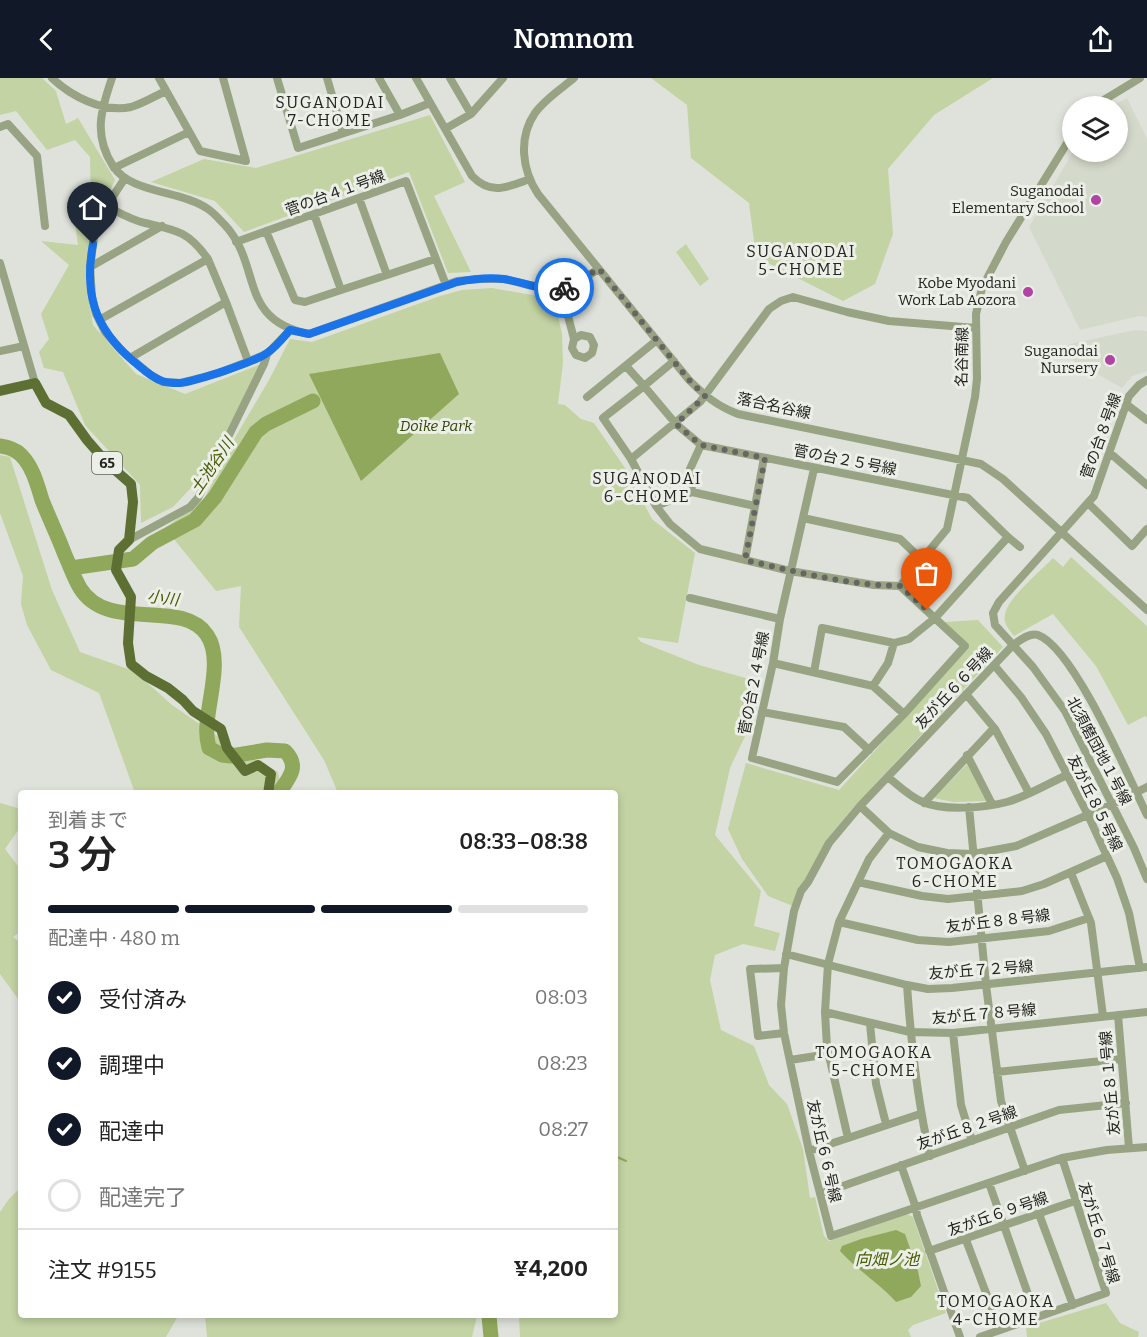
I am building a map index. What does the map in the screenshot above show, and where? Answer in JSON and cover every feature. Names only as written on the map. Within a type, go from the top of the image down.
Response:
[{"type":"main road","points":[[0,391],[35,383]]},
{"type":"main road","name":"65","points":[[35,383],[46,403],[69,415],[107,463],[131,484],[133,502],[129,540],[119,550],[116,570],[132,597],[128,644],[131,664],[146,676],[168,688],[193,711],[221,729],[233,756],[244,771],[258,765],[271,774],[269,790]]},
{"type":"street","points":[[112,78],[103,106],[100,128],[102,145],[114,168],[132,182],[180,196],[207,208],[227,227],[236,242],[261,305],[276,322],[290,330],[309,334],[446,285],[480,279],[504,279],[545,289],[561,289],[599,269]]},
{"type":"street","points":[[159,78],[200,151],[246,161],[223,78]]},
{"type":"street","points":[[277,78],[298,148],[430,103]]},
{"type":"street","points":[[327,78],[343,134]]},
{"type":"street","points":[[379,78],[400,115]]},
{"type":"street","points":[[416,78],[472,176],[480,184],[500,189],[530,179]]},
{"type":"street","points":[[450,78],[471,114]]},
{"type":"street","points":[[445,129],[471,114],[503,78]]},
{"type":"street","name":"落合名谷線","points":[[574,78],[542,105],[530,124],[524,144],[524,161],[530,179],[538,194],[705,396],[719,406],[738,414],[981,464],[993,471],[1147,610]]},
{"type":"street","points":[[1110,96],[1140,78]]},
{"type":"street","points":[[56,79],[78,98],[103,106],[130,107],[166,91]]},
{"type":"street","points":[[0,127],[8,124],[37,156],[45,226]]},
{"type":"street","points":[[114,168],[189,132]]},
{"type":"street","name":"名谷南線","points":[[900,586],[947,529],[956,496],[976,388],[976,328],[980,294],[1006,242],[1062,151]]},
{"type":"street","points":[[125,178],[106,206],[95,231],[90,267],[92,296],[99,320],[105,332],[130,358],[163,382],[180,383],[219,372],[267,354],[290,330]]},
{"type":"street","name":"菅の台４１号線","points":[[236,242],[406,181],[446,285]]},
{"type":"street","points":[[358,198],[387,275]]},
{"type":"street","points":[[106,206],[144,223],[163,225],[197,243],[208,259],[248,361]]},
{"type":"street","points":[[314,214],[340,290]]},
{"type":"street","points":[[90,267],[163,225]]},
{"type":"street","points":[[266,231],[295,300],[305,302],[435,258]]},
{"type":"street","points":[[99,320],[208,259]]},
{"type":"street","points":[[0,263],[35,383]]},
{"type":"street","points":[[561,289],[574,339]]},
{"type":"street","points":[[631,459],[676,424],[705,396],[769,309],[782,301],[793,297],[889,321],[976,328]]},
{"type":"street","points":[[130,358],[226,302]]},
{"type":"street","points":[[587,397],[657,340]]},
{"type":"street","points":[[0,351],[24,346]]},
{"type":"street","points":[[129,540],[190,507],[198,498],[267,354]]},
{"type":"street","points":[[674,361],[603,418],[631,459],[656,506],[670,524],[700,549],[790,571],[874,585],[900,586]]},
{"type":"street","name":"菅の台２５号線","points":[[626,366],[676,424],[701,445],[968,498],[1020,547]]},
{"type":"street","name":"菅の台８号線","points":[[1062,532],[1089,504],[1100,482],[1125,404],[1132,392],[1147,380]]},
{"type":"street","points":[[1125,404],[1147,420]]},
{"type":"street","points":[[692,492],[690,469],[701,445]]},
{"type":"street","points":[[1110,453],[1147,485]]},
{"type":"street","points":[[745,560],[765,458]]},
{"type":"street","name":"菅の台２４号線","points":[[814,469],[790,571],[752,758],[837,782],[904,714],[965,645],[900,586]]},
{"type":"street","points":[[656,506],[692,492],[755,506]]},
{"type":"street","points":[[1089,504],[1132,546],[1147,529]]},
{"type":"street","points":[[803,518],[900,540],[922,560]]},
{"type":"street","name":"北須磨団地１号線","points":[[1062,532],[999,602],[993,613],[995,625],[1043,680],[1065,711],[1113,804],[1147,879]]},
{"type":"street","points":[[814,672],[822,628],[894,643],[909,639],[935,618],[1008,537]]},
{"type":"street","points":[[690,598],[780,619]]},
{"type":"street","points":[[1013,645],[1036,634],[1059,653],[1089,697],[1147,815]]},
{"type":"street","points":[[873,686],[888,663],[894,643]]},
{"type":"street","name":"友が丘６６号線","points":[[1013,645],[860,806],[829,843],[801,891],[786,954],[781,1005],[784,1033],[809,1151],[831,1236],[1062,1158],[1147,1146]]},
{"type":"street","points":[[772,663],[873,686],[904,714]]},
{"type":"street","name":"友が丘８５号線","points":[[993,666],[1021,697],[1046,734],[1088,815],[1129,913],[1143,968]]},
{"type":"street","points":[[966,694],[994,728],[1029,793]]},
{"type":"street","points":[[762,712],[844,727],[869,750]]},
{"type":"street","points":[[924,803],[994,728]]},
{"type":"street","points":[[967,755],[992,804]]},
{"type":"street","points":[[888,777],[924,803],[945,807],[969,807],[1006,802],[1067,774]]},
{"type":"street","points":[[860,806],[889,832],[918,847],[947,853],[974,854],[1016,846],[1147,787]]},
{"type":"street","points":[[969,807],[986,985],[1001,1101],[1025,1171]]},
{"type":"street","points":[[848,1138],[829,1054],[825,1012],[828,964],[839,922],[869,859],[889,832]]},
{"type":"street","points":[[858,882],[931,897],[948,899],[977,896],[1022,891],[1071,873],[1107,856]]},
{"type":"street","points":[[1071,873],[1089,918],[1099,972],[1103,1016]]},
{"type":"street","name":"友が丘８８号線","points":[[839,922],[918,940],[949,942],[1049,931],[1089,918]]},
{"type":"street","name":"友が丘７２号線","points":[[786,954],[907,985],[928,988],[986,985],[1143,968]]},
{"type":"street","points":[[784,968],[750,969],[758,1036],[784,1033]]},
{"type":"street","points":[[907,985],[920,1114],[930,1156]]},
{"type":"street","name":"友が丘７８号線","points":[[825,1012],[910,1032],[953,1033],[1147,1012]]},
{"type":"street","name":"友が丘８１号線","points":[[1118,1015],[1129,1148]]},
{"type":"street","points":[[870,1024],[876,1084],[886,1124]]},
{"type":"street","points":[[953,1033],[961,1105],[972,1141]]},
{"type":"street","points":[[790,1060],[829,1054]]},
{"type":"street","points":[[997,1072],[1121,1059]]},
{"type":"street","name":"友が丘８２号線","points":[[820,1194],[1059,1110],[1125,1103]]},
{"type":"street","points":[[809,1151],[920,1114]]},
{"type":"street","name":"友が丘６７号線","points":[[980,1337],[1106,1293],[1062,1158]]},
{"type":"street","points":[[902,1165],[916,1208],[916,1215],[960,1337]]},
{"type":"street","points":[[989,1184],[1036,1317]]},
{"type":"street","name":"友が丘６９号線","points":[[929,1251],[1076,1201]]},
{"type":"street","points":[[1039,1214],[1073,1305]]},
{"type":"street","points":[[966,1240],[1000,1330]]},
{"type":"shaded area","name":"Suganodai Elementary School","points":[[1128,100],[1147,139],[1147,317],[1139,316],[1080,330],[1029,227],[1067,162],[1128,162]]},
{"type":"shaded area","name":"Suganodai Nursery","points":[[1135,330],[1147,331],[1147,371],[1132,376],[1122,388],[1055,350],[1074,343]]},
{"type":"green space","points":[[0,78],[42,78],[56,91],[66,124],[78,118],[115,180],[92,227],[86,284],[93,325],[136,374],[185,394],[261,364],[204,474],[173,507],[141,523],[140,485],[85,425],[63,372],[44,368],[39,352],[49,339],[41,314],[69,265],[41,241],[78,245],[73,210],[91,203],[90,157],[75,140],[47,150],[16,111],[0,115]]},
{"type":"green space","points":[[651,78],[993,78],[934,115],[888,169],[893,234],[875,284],[843,301],[756,257],[749,203],[691,158],[687,105]]},
{"type":"green space","points":[[430,115],[465,182],[434,196],[471,272],[448,273],[409,172],[244,232],[215,201],[151,182],[204,159],[256,168]]},
{"type":"green space","points":[[686,244],[709,279],[700,286],[676,252]]},
{"type":"green space","name":"Doike Park","points":[[492,288],[554,299],[562,334],[563,363],[558,404],[565,405],[581,419],[594,423],[625,468],[652,519],[695,553],[678,643],[637,637],[641,642],[699,665],[749,679],[747,732],[730,768],[715,835],[761,891],[754,926],[780,933],[775,951],[743,944],[715,955],[710,980],[721,1030],[754,1046],[769,1085],[787,1104],[803,1149],[810,1198],[815,1197],[824,1236],[829,1241],[907,1214],[913,1217],[946,1313],[913,1325],[908,1330],[911,1337],[520,1337],[519,1318],[618,1318],[618,790],[337,790],[324,760],[239,627],[241,586],[216,591],[165,528],[204,499],[290,339],[312,342],[462,290]]},
{"type":"green space","points":[[0,455],[10,457],[52,590],[80,652],[134,671],[172,705],[236,749],[278,772],[281,790],[134,790],[99,693],[51,670],[27,625],[21,604],[23,576],[0,513]]},
{"type":"green space","points":[[1071,557],[1147,626],[1147,718],[1145,716],[1128,725],[1096,666],[1053,614],[1014,636],[1008,629],[1005,618],[1007,608],[1025,585],[1053,558],[1063,567]]},
{"type":"green space","points":[[978,620],[1003,647],[851,810],[828,838],[793,906],[768,896],[742,859],[728,829],[746,763],[839,790],[970,646],[944,622]]},
{"type":"green space","points":[[967,764],[986,801],[953,802],[934,798]]},
{"type":"green space","points":[[0,803],[18,808],[18,830],[5,849],[18,866],[18,933],[13,937],[18,941],[18,999],[0,974]]},
{"type":"green space","points":[[18,1190],[18,1318],[177,1318],[166,1337],[0,1337],[0,1212]]},
{"type":"green space","points":[[1106,1303],[1120,1323],[1139,1332],[1138,1337],[1027,1337],[1026,1327]]},
{"type":"green space","points":[[205,1318],[477,1318],[472,1337],[207,1337]]},
{"type":"water","points":[[440,353],[459,394],[361,481],[309,374]]},
{"type":"water","name":"向畑ノ池","points":[[896,1230],[905,1234],[921,1286],[911,1297],[896,1302],[840,1251],[842,1246]]},
{"type":"waterway","name":"土池谷川","points":[[71,568],[133,559],[152,543],[195,520],[215,497],[256,432],[266,424],[313,401]]},
{"type":"waterway","name":"小川","points":[[0,446],[16,451],[29,465],[76,580],[92,602],[126,613],[181,618],[196,624],[207,635],[214,655],[207,728],[209,748],[222,755],[231,756],[267,750],[285,751],[290,757],[292,768],[289,778],[281,790]]},
{"type":"waterway","points":[[618,1157],[626,1161]]},
{"type":"waterway","name":"小川","points":[[489,1318],[491,1337]]},
{"type":"way so far","points":[[564,288],[599,269],[689,380],[705,396],[676,424],[701,445],[765,458],[745,560],[790,571],[874,585],[900,586],[927,610]]},
{"type":"place","name":"Suganodai Elementary School","points":[[1096,200]]},
{"type":"place","name":"Kobe Myodani Work Lab Aozora","points":[[1028,292]]},
{"type":"place","name":"Suganodai Nursery","points":[[1110,360]]},
{"type":"district","name":"SUGANODAI 7-CHOME","points":[[330,111]]},
{"type":"district","name":"SUGANODAI 5-CHOME","points":[[801,260]]},
{"type":"district","name":"SUGANODAI 6-CHOME","points":[[647,487]]},
{"type":"district","name":"TOMOGAOKA 6-CHOME","points":[[955,872]]},
{"type":"district","name":"TOMOGAOKA 5-CHOME","points":[[874,1061]]},
{"type":"district","name":"TOMOGAOKA 4-CHOME","points":[[996,1310]]},
{"type":"route","points":[[93,244],[90,258],[92,296],[96,314],[105,332],[130,358],[163,382],[180,383],[219,372],[267,354],[290,330],[309,334],[464,280],[504,279],[545,289],[564,288]]}]
